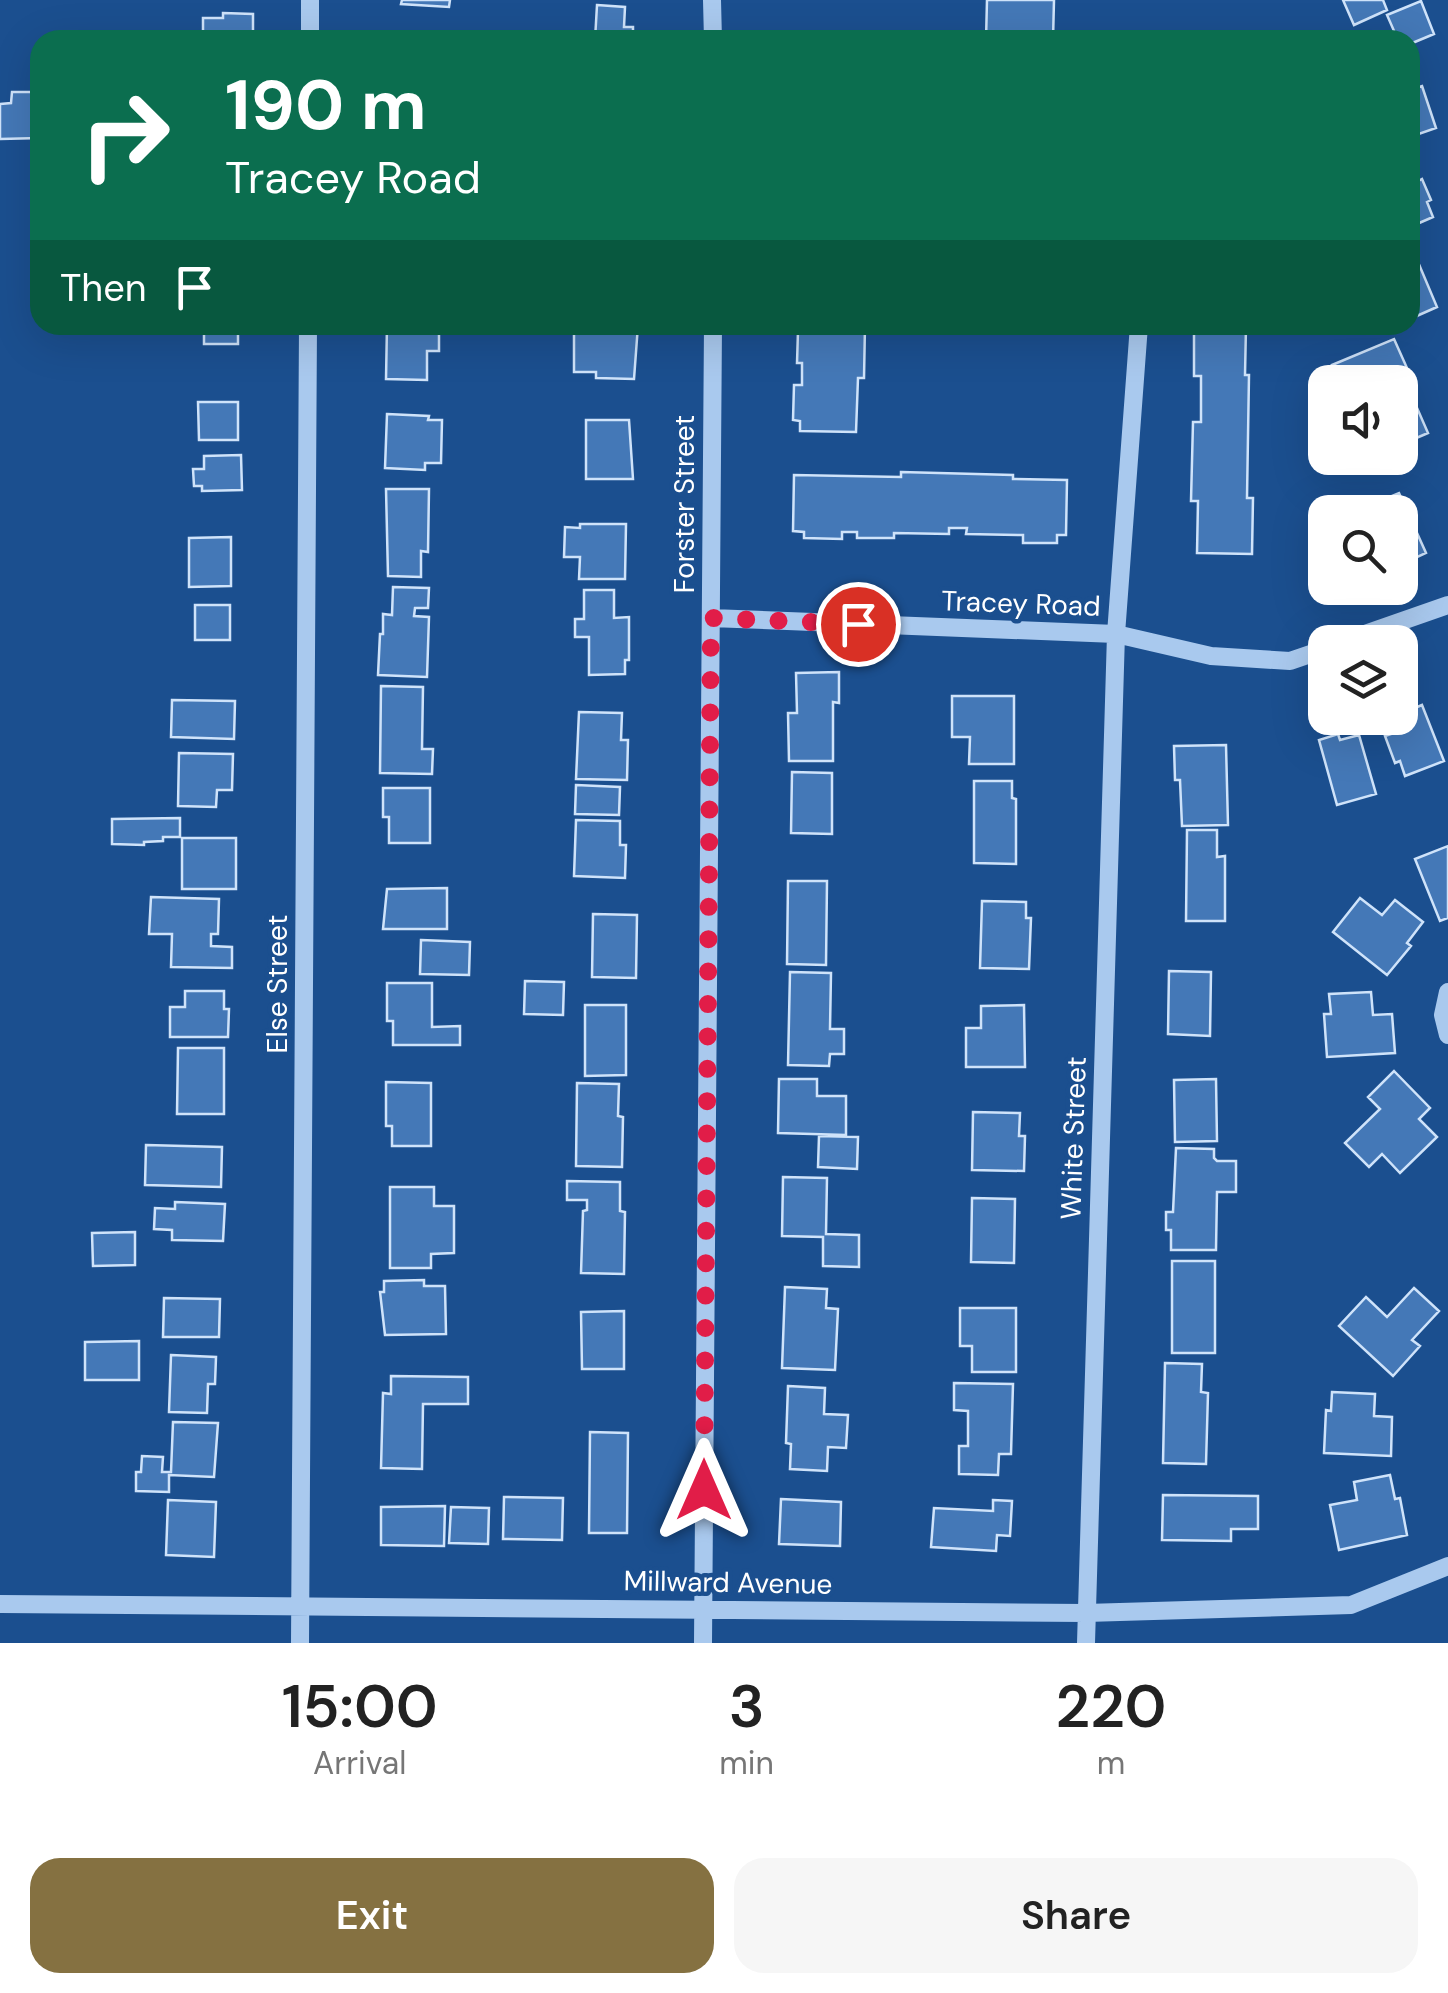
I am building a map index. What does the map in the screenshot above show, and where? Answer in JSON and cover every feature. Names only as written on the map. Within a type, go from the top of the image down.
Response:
[{"type":"street","points":[[310,0],[310,30]]},
{"type":"street","points":[[712,0],[713,30]]},
{"type":"street","name":"Else Street","points":[[300,1643],[308,335]]},
{"type":"street","name":"Forster Street","points":[[703,1643],[713,335]]},
{"type":"street","name":"White Street","points":[[1086,1643],[1116,634],[1138,335]]},
{"type":"street","points":[[1391,625],[1448,605]]},
{"type":"street","name":"Tracey Road","points":[[711,618],[1116,634],[1211,656],[1290,661],[1308,654]]},
{"type":"street","points":[[1448,992],[1443,1015],[1448,1035]]},
{"type":"street","name":"Millward Avenue","points":[[0,1604],[1086,1613],[1351,1604],[1448,1566]]},
{"type":"building","points":[[402,0],[450,0],[449,7],[401,4]]},
{"type":"building","points":[[987,0],[1054,0],[1053,30],[986,30]]},
{"type":"building","points":[[1343,0],[1383,0],[1387,10],[1354,25]]},
{"type":"building","points":[[1421,1],[1434,34],[1420,40],[1420,30],[1394,30],[1387,15]]},
{"type":"building","points":[[597,5],[625,7],[624,27],[633,27],[633,30],[596,30]]},
{"type":"building","points":[[223,13],[253,14],[253,30],[203,30],[203,18],[223,18]]},
{"type":"building","points":[[1420,87],[1436,128],[1420,134]]},
{"type":"building","points":[[12,92],[30,92],[30,138],[0,139],[0,104],[11,103]]},
{"type":"building","points":[[1420,180],[1431,200],[1427,202],[1433,217],[1420,223]]},
{"type":"building","points":[[1420,267],[1437,307],[1420,315]]},
{"type":"building","points":[[204,335],[238,335],[238,344],[204,344]]},
{"type":"building","points":[[387,335],[439,335],[439,351],[427,351],[427,380],[386,379]]},
{"type":"building","points":[[574,335],[637,335],[634,379],[596,378],[596,372],[574,372]]},
{"type":"building","points":[[798,335],[865,335],[864,378],[858,378],[856,432],[800,431],[800,421],[793,420],[794,385],[802,385],[802,363],[797,363]]},
{"type":"building","points":[[1194,335],[1246,335],[1247,498],[1253,498],[1252,554],[1197,553],[1198,501],[1191,501],[1193,422],[1201,422],[1201,376],[1194,376]]},
{"type":"building","points":[[1394,339],[1406,365],[1332,365]]},
{"type":"building","points":[[198,402],[238,402],[238,440],[199,440]]},
{"type":"building","points":[[1418,410],[1428,433],[1418,437]]},
{"type":"building","points":[[387,414],[442,420],[441,463],[425,463],[425,470],[385,468]]},
{"type":"building","points":[[586,420],[629,420],[633,479],[586,479]]},
{"type":"building","points":[[241,455],[242,490],[202,491],[202,486],[194,486],[193,469],[204,469],[204,456]]},
{"type":"building","points":[[901,472],[1067,480],[1066,535],[1057,535],[1057,543],[1023,543],[1023,535],[966,534],[967,528],[949,528],[949,534],[894,533],[894,538],[857,538],[857,532],[842,532],[842,539],[804,538],[804,532],[793,531],[794,475],[901,477]]},
{"type":"building","points":[[386,489],[429,489],[428,552],[421,551],[421,577],[388,576]]},
{"type":"building","points":[[580,524],[626,524],[625,579],[579,579],[580,557],[564,557],[565,527],[580,528]]},
{"type":"building","points":[[1418,535],[1426,553],[1418,557]]},
{"type":"building","points":[[231,537],[231,586],[189,587],[189,538]]},
{"type":"building","points":[[393,587],[429,588],[428,608],[415,608],[414,616],[429,617],[427,677],[378,675],[383,614],[392,615]]},
{"type":"building","points":[[584,590],[614,590],[614,618],[629,617],[629,660],[625,660],[625,674],[589,675],[589,637],[575,637],[575,619],[584,619]]},
{"type":"building","points":[[195,605],[230,605],[230,640],[195,640]]},
{"type":"building","points":[[839,672],[839,703],[833,702],[833,761],[789,761],[788,713],[797,713],[796,673]]},
{"type":"building","points":[[381,686],[423,687],[422,749],[433,749],[432,774],[380,773]]},
{"type":"building","points":[[952,696],[1014,696],[1014,764],[969,764],[970,737],[952,737]]},
{"type":"building","points":[[172,700],[235,701],[234,739],[171,737]]},
{"type":"building","points":[[1422,705],[1444,761],[1405,776],[1400,761],[1395,763],[1385,736],[1418,735],[1418,707]]},
{"type":"building","points":[[579,712],[622,713],[621,740],[628,740],[627,780],[576,779]]},
{"type":"building","points":[[1359,735],[1376,794],[1337,805],[1319,740]]},
{"type":"building","points":[[1226,745],[1228,825],[1182,826],[1174,746]]},
{"type":"building","points":[[179,753],[233,754],[232,790],[217,790],[216,807],[178,806]]},
{"type":"building","points":[[792,772],[832,773],[832,834],[791,833]]},
{"type":"building","points":[[974,781],[1012,781],[1012,798],[1016,799],[1016,864],[974,863]]},
{"type":"building","points":[[576,785],[620,787],[619,815],[575,814]]},
{"type":"building","points":[[383,788],[430,788],[430,843],[389,843],[389,817],[383,817]]},
{"type":"building","points":[[180,818],[180,837],[163,837],[163,841],[144,845],[112,844],[112,819]]},
{"type":"building","points":[[576,820],[620,821],[620,845],[626,845],[625,878],[574,876]]},
{"type":"building","points":[[1187,830],[1217,830],[1217,857],[1225,856],[1225,921],[1186,921]]},
{"type":"building","points":[[182,838],[236,838],[236,889],[182,889]]},
{"type":"building","points":[[1448,846],[1448,918],[1440,921],[1415,859]]},
{"type":"building","points":[[788,881],[827,881],[826,965],[787,964]]},
{"type":"building","points":[[447,888],[447,929],[383,929],[387,889]]},
{"type":"building","points":[[151,897],[219,899],[218,934],[211,934],[211,946],[232,947],[232,968],[171,967],[172,934],[149,934]]},
{"type":"building","points":[[1360,898],[1382,915],[1395,900],[1423,922],[1407,943],[1411,946],[1387,975],[1333,932]]},
{"type":"building","points":[[982,901],[1026,902],[1026,918],[1031,918],[1029,969],[980,968]]},
{"type":"building","points":[[593,914],[637,915],[636,978],[592,977]]},
{"type":"building","points":[[421,940],[470,942],[469,975],[420,974]]},
{"type":"building","points":[[1169,971],[1211,972],[1210,1036],[1168,1034]]},
{"type":"building","points":[[790,972],[831,973],[830,1029],[844,1029],[844,1054],[830,1054],[829,1066],[788,1065]]},
{"type":"building","points":[[525,981],[564,982],[563,1015],[524,1014]]},
{"type":"building","points":[[387,983],[432,983],[432,1027],[460,1026],[460,1045],[393,1045],[393,1021],[387,1021]]},
{"type":"building","points":[[185,991],[224,991],[224,1009],[229,1009],[228,1037],[170,1037],[170,1007],[185,1007]]},
{"type":"building","points":[[1371,992],[1373,1015],[1392,1014],[1395,1053],[1327,1057],[1324,1014],[1331,1014],[1329,994]]},
{"type":"building","points":[[585,1005],[626,1005],[626,1075],[585,1076]]},
{"type":"building","points":[[1024,1005],[1025,1067],[966,1067],[966,1028],[981,1028],[981,1006]]},
{"type":"building","points":[[178,1048],[224,1048],[224,1114],[177,1114]]},
{"type":"building","points":[[1394,1071],[1430,1108],[1419,1119],[1437,1137],[1400,1173],[1382,1154],[1369,1167],[1345,1143],[1380,1109],[1368,1097]]},
{"type":"building","points":[[779,1079],[817,1079],[817,1096],[846,1096],[846,1135],[778,1133]]},
{"type":"building","points":[[1216,1079],[1217,1141],[1175,1142],[1174,1080]]},
{"type":"building","points":[[386,1082],[431,1083],[431,1146],[392,1146],[392,1126],[386,1126]]},
{"type":"building","points":[[577,1083],[619,1084],[622,1167],[576,1166]]},
{"type":"building","points":[[973,1112],[1020,1113],[1019,1136],[1025,1136],[1024,1171],[972,1170]]},
{"type":"building","points":[[819,1136],[858,1137],[857,1169],[818,1167]]},
{"type":"building","points":[[146,1145],[222,1147],[221,1187],[145,1185]]},
{"type":"building","points":[[1176,1148],[1214,1149],[1217,1161],[1236,1161],[1236,1192],[1217,1192],[1216,1250],[1171,1250],[1166,1212],[1173,1212]]},
{"type":"building","points":[[783,1177],[827,1178],[826,1234],[859,1235],[859,1267],[823,1266],[823,1237],[782,1236]]},
{"type":"building","points":[[567,1181],[620,1182],[620,1211],[625,1212],[624,1274],[581,1273],[583,1211],[587,1210],[587,1200],[567,1200]]},
{"type":"building","points":[[390,1187],[434,1187],[434,1206],[454,1206],[454,1253],[431,1254],[431,1268],[390,1268]]},
{"type":"building","points":[[972,1198],[1015,1199],[1014,1263],[971,1262]]},
{"type":"building","points":[[175,1202],[225,1204],[223,1241],[172,1240],[172,1230],[154,1229],[155,1208],[175,1209]]},
{"type":"building","points":[[135,1232],[135,1265],[93,1266],[92,1233]]},
{"type":"building","points":[[1172,1261],[1215,1261],[1215,1353],[1172,1353]]},
{"type":"building","points":[[424,1280],[424,1286],[445,1286],[446,1334],[385,1335],[380,1292],[384,1292],[384,1281]]},
{"type":"building","points":[[785,1287],[827,1289],[826,1308],[838,1309],[835,1370],[782,1368]]},
{"type":"building","points":[[1414,1288],[1439,1311],[1412,1340],[1420,1346],[1393,1376],[1339,1326],[1366,1297],[1387,1317]]},
{"type":"building","points":[[164,1298],[220,1299],[219,1337],[163,1337]]},
{"type":"building","points":[[960,1308],[1016,1308],[1016,1372],[972,1372],[972,1346],[960,1346]]},
{"type":"building","points":[[624,1311],[624,1369],[582,1369],[581,1312]]},
{"type":"building","points":[[139,1341],[139,1380],[85,1380],[85,1342]]},
{"type":"building","points":[[171,1355],[216,1357],[215,1384],[208,1384],[207,1413],[169,1412]]},
{"type":"building","points":[[1165,1363],[1202,1364],[1201,1392],[1208,1393],[1206,1464],[1163,1463]]},
{"type":"building","points":[[391,1376],[468,1377],[468,1404],[423,1404],[422,1469],[381,1468],[383,1393],[391,1394]]},
{"type":"building","points":[[954,1383],[1013,1384],[1011,1454],[999,1454],[998,1475],[959,1474],[959,1446],[968,1446],[968,1411],[954,1410]]},
{"type":"building","points":[[788,1386],[825,1388],[824,1414],[848,1415],[846,1448],[828,1447],[827,1471],[790,1469],[791,1444],[786,1443]]},
{"type":"building","points":[[1332,1392],[1375,1394],[1374,1416],[1392,1417],[1391,1456],[1324,1453],[1326,1410],[1331,1411]]},
{"type":"building","points":[[173,1422],[218,1423],[214,1477],[169,1475],[169,1492],[136,1491],[136,1472],[141,1472],[142,1456],[163,1457],[162,1472],[171,1472]]},
{"type":"building","points":[[590,1432],[628,1433],[627,1533],[589,1533]]},
{"type":"building","points":[[1390,1475],[1395,1499],[1400,1498],[1407,1535],[1339,1550],[1330,1505],[1357,1500],[1354,1482]]},
{"type":"building","points":[[1163,1495],[1258,1496],[1258,1529],[1231,1529],[1231,1541],[1162,1540]]},
{"type":"building","points":[[504,1497],[563,1498],[562,1540],[503,1539]]},
{"type":"building","points":[[781,1499],[841,1502],[840,1546],[779,1544]]},
{"type":"building","points":[[168,1500],[216,1502],[214,1557],[166,1555]]},
{"type":"building","points":[[993,1500],[1012,1501],[1010,1536],[997,1535],[996,1551],[931,1547],[934,1508],[993,1511]]},
{"type":"building","points":[[445,1506],[444,1546],[381,1545],[381,1507]]},
{"type":"building","points":[[451,1507],[489,1508],[488,1544],[449,1543]]},
{"type":"route","points":[[704,1490],[711,618],[858,624]]}]
